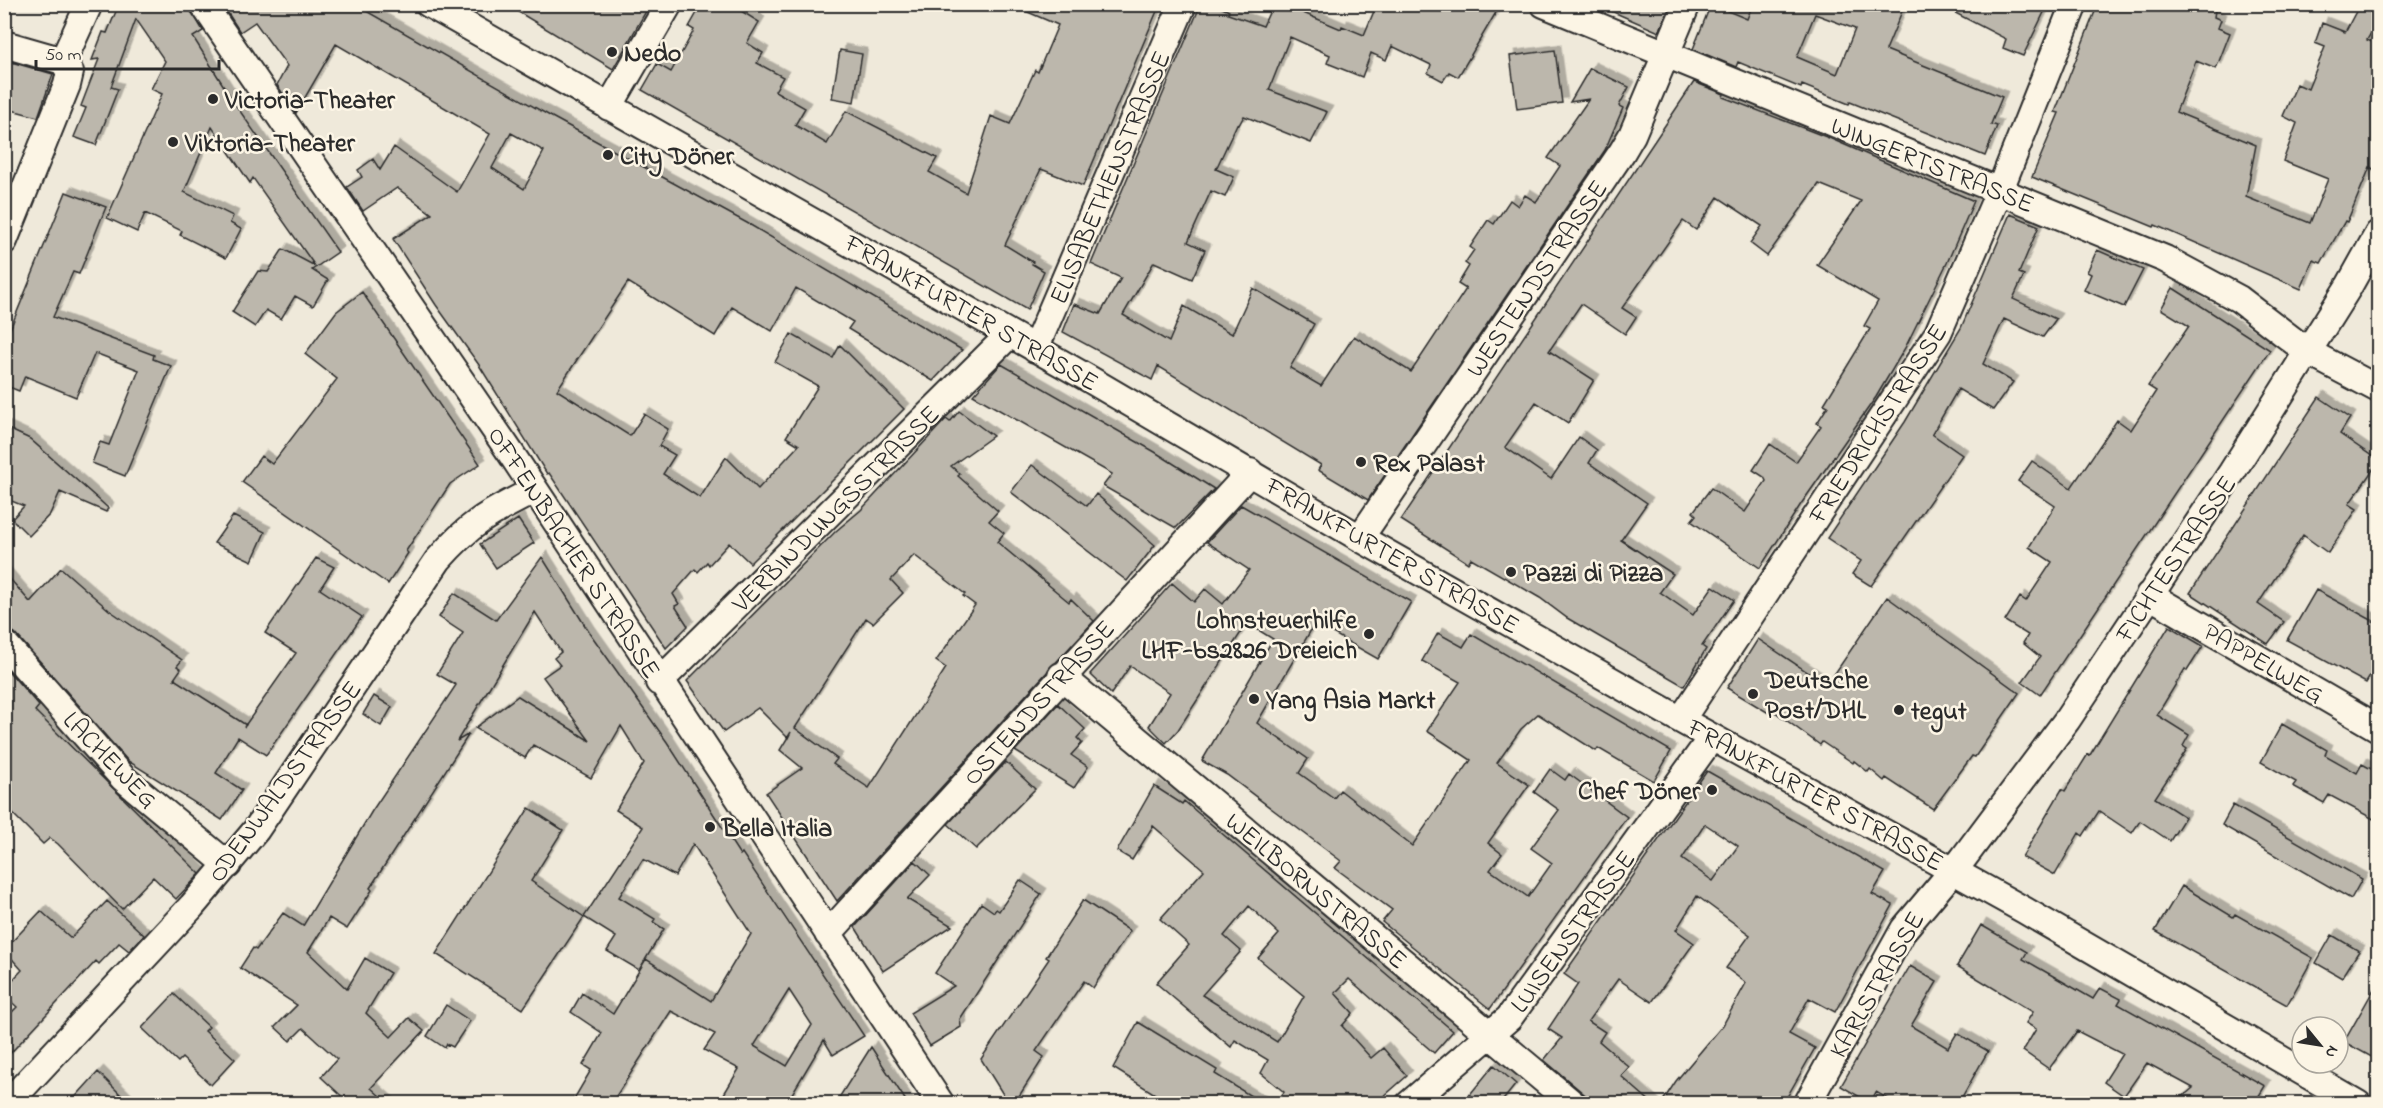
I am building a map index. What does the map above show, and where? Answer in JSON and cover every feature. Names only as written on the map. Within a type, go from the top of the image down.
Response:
[{"type":"street","points":[[63,61],[89,4]]},
{"type":"street","name":"OFFENBACHER STRASSE","points":[[203,4],[535,490],[659,682],[941,1104]]},
{"type":"street","name":"FRANKFURTER STRASSE","points":[[429,4],[1010,334],[1360,538],[1952,870],[2358,1104]]},
{"type":"street","points":[[609,107],[669,4]]},
{"type":"street","name":"ELISABETHENSTRASSE","points":[[1035,349],[1183,4]]},
{"type":"street","name":"WINGERTSTRASSE","points":[[1544,4],[2159,257],[2212,283],[2253,309],[2308,352],[2379,389]]},
{"type":"street","name":"WESTENDSTRASSE","points":[[1360,538],[1622,152],[1632,135],[1687,4]]},
{"type":"street","name":"FRIEDRICHSTRASSE","points":[[1681,720],[1926,355],[1949,310],[1999,192],[2074,4]]},
{"type":"street","points":[[4,44],[63,61],[70,72],[67,85],[4,241]]},
{"type":"street","name":"FICHTESTRASSE","points":[[1952,870],[2067,720],[2232,472],[2379,234]]},
{"type":"street","name":"VERBINDUNGSSTRASSE","points":[[659,682],[1010,334]]},
{"type":"street","name":"OSTENDSTRASSE","points":[[828,934],[1061,676],[1250,472]]},
{"type":"street","name":"ODENWALDSTRASSE","points":[[7,1104],[228,865],[256,830],[438,560],[473,523],[535,490]]},
{"type":"street","name":"PAPPELWEG","points":[[2149,595],[2379,728]]},
{"type":"street","name":"LACHEWEG","points":[[4,643],[123,778],[228,865]]},
{"type":"street","name":"WEILBORNSTRASSE","points":[[1061,676],[1573,1104]]},
{"type":"street","name":"LUISENSTRASSE","points":[[1409,1104],[1492,1035],[1509,1018],[1712,737]]},
{"type":"street","name":"KARLSTRASSE","points":[[1807,1104],[1889,952],[1915,913],[1952,870]]},
{"type":"building","points":[[119,4],[188,4],[203,31],[193,37],[235,104],[338,252],[312,270],[328,280],[313,306],[295,296],[281,319],[266,310],[255,327],[232,312],[258,271],[268,272],[283,249],[315,266],[253,178],[250,183],[212,127],[184,192],[233,216],[230,223],[241,229],[226,258],[180,235],[182,231],[145,213],[137,232],[107,218],[162,94],[151,89],[165,61],[136,19],[111,87],[118,89],[96,145],[74,137],[86,108],[81,106],[99,59],[92,60],[103,32],[107,33]]},
{"type":"building","points":[[222,4],[354,4],[550,116],[747,223],[962,350],[933,381],[848,329],[853,322],[796,288],[772,331],[732,307],[715,336],[628,282],[557,390],[630,436],[644,414],[668,429],[659,446],[675,455],[663,474],[700,498],[726,457],[758,489],[799,445],[786,437],[818,386],[775,362],[791,334],[833,358],[840,345],[904,409],[750,563],[729,543],[709,565],[707,562],[698,572],[695,569],[673,594],[679,604],[675,606],[688,626],[666,648],[549,473],[547,474],[479,365],[393,239],[432,214],[397,188],[363,211],[347,187],[362,177],[358,170],[373,159],[380,170],[394,147],[457,192],[490,134],[336,44],[296,113],[277,85],[287,66],[255,22],[240,32]],"holes":[[[511,133],[544,151],[524,189],[492,168]]]},
{"type":"building","points":[[505,4],[650,4],[613,69]]},
{"type":"building","points":[[702,4],[730,4],[759,22],[747,43],[763,53],[757,63],[783,77],[775,91],[805,108],[795,125],[827,144],[846,111],[937,158],[929,172],[966,193],[991,116],[1010,124],[1035,70],[1038,72],[1058,25],[1009,4],[1160,4],[1083,186],[1041,169],[1005,245],[1044,271],[1027,310],[642,90],[657,64],[671,72],[694,30],[689,27]]},
{"type":"building","points":[[1201,4],[1213,4],[1229,11],[1228,14],[1263,26],[1273,4],[1304,4],[1301,12],[1341,29],[1342,26],[1364,35],[1377,4],[1501,4],[1458,77],[1449,72],[1443,81],[1428,73],[1431,65],[1392,46],[1386,60],[1371,53],[1362,77],[1327,63],[1330,55],[1290,37],[1269,90],[1327,112],[1311,143],[1244,116],[1239,125],[1237,124],[1216,169],[1234,177],[1225,197],[1211,191],[1188,242],[1205,250],[1192,279],[1154,262],[1123,315],[1169,342],[1184,306],[1232,334],[1253,288],[1314,324],[1290,368],[1321,386],[1354,336],[1411,372],[1466,289],[1458,284],[1469,266],[1465,263],[1474,250],[1470,247],[1488,220],[1494,224],[1510,200],[1518,206],[1525,195],[1536,202],[1560,166],[1548,158],[1589,99],[1570,102],[1590,68],[1629,87],[1619,106],[1623,108],[1605,150],[1368,500],[1318,470],[1321,465],[1158,366],[1152,380],[1063,332],[1074,304],[1100,314],[1121,278],[1091,264]]},
{"type":"building","points":[[1595,4],[1671,4],[1659,32]]},
{"type":"building","points":[[1711,4],[1747,19],[1753,4],[1905,4],[1886,50],[2002,97],[1991,124],[1997,126],[1985,156],[1850,102],[1849,104],[1802,85],[1801,88],[1738,62],[1736,67],[1693,49]],"holes":[[[1815,14],[1855,29],[1837,74],[1797,57]]]},
{"type":"building","points":[[1938,4],[2048,4],[2023,56],[2003,48],[2006,39]]},
{"type":"building","points":[[2098,4],[2216,4],[2214,17],[2221,20],[2218,28],[2230,33],[2216,69],[2196,61],[2176,112],[2256,145],[2246,197],[2310,223],[2328,179],[2283,161],[2297,123],[2283,116],[2297,84],[2308,89],[2325,47],[2315,43],[2322,23],[2345,32],[2360,4],[2379,4],[2379,19],[2367,40],[2379,45],[2379,173],[2370,167],[2347,222],[2345,221],[2321,263],[2313,260],[2301,289],[2155,225],[2154,227],[2032,177],[2059,113],[2055,112]]},
{"type":"building","points":[[840,50],[862,54],[854,102],[832,98]]},
{"type":"building","points":[[1555,50],[1562,103],[1517,109],[1510,56]]},
{"type":"building","points":[[4,60],[53,74],[38,117],[4,108]]},
{"type":"building","points":[[1694,82],[1724,94],[1723,97],[1829,138],[1974,201],[1947,263],[1905,348],[1876,397],[1801,504],[1760,568],[1691,521],[1696,515],[1693,512],[1711,488],[1745,512],[1766,481],[1753,470],[1770,444],[1796,462],[1821,426],[1817,423],[1828,406],[1824,404],[1870,329],[1864,326],[1878,301],[1817,265],[1861,201],[1819,184],[1767,256],[1750,243],[1762,226],[1718,197],[1696,230],[1683,221],[1622,308],[1636,317],[1625,334],[1581,304],[1549,351],[1594,380],[1568,423],[1536,402],[1505,447],[1551,479],[1579,437],[1597,450],[1589,463],[1647,503],[1621,540],[1673,574],[1660,592],[1693,615],[1713,586],[1734,600],[1702,646],[1706,649],[1684,686],[1567,618],[1540,598],[1471,558],[1468,563],[1401,520]]},
{"type":"building","points":[[66,192],[106,207],[79,274],[73,272],[53,317],[154,355],[153,359],[171,366],[125,476],[92,463],[100,442],[109,445],[139,370],[95,353],[76,397],[25,376],[19,391],[4,385],[4,344]]},
{"type":"building","points":[[2010,214],[2039,226],[2019,273],[2024,275],[2013,299],[2056,319],[2043,337],[2004,319],[1983,364],[2013,382],[1993,410],[1958,389],[1932,434],[1962,455],[1871,586],[1852,574],[1861,561],[1827,538],[1905,422],[1961,328]]},
{"type":"building","points":[[2097,250],[2143,270],[2124,307],[2084,290],[2091,274],[2087,272]]},
{"type":"building","points":[[2173,288],[2270,350],[2040,695],[2022,682],[2040,657],[2023,643],[2028,635],[2005,621],[2020,597],[2026,601],[2052,562],[2029,547],[2055,506],[2018,481],[2032,461],[2071,488],[2117,420],[2131,430],[2156,391],[2148,386],[2189,326],[2161,309]]},
{"type":"building","points":[[362,292],[480,464],[450,484],[406,551],[408,553],[388,584],[242,482],[261,456],[272,464],[337,379],[305,354],[336,312]]},
{"type":"building","points":[[1001,364],[1155,452],[1214,489],[1176,528],[1103,486],[1112,474],[973,395]]},
{"type":"building","points":[[2319,397],[2350,418],[2340,434],[2379,461],[2349,504],[2357,509],[2328,553],[2303,535],[2258,604],[2284,622],[2268,644],[2190,593]]},
{"type":"building","points":[[959,411],[993,436],[951,466],[960,474],[958,476],[998,511],[989,521],[1004,533],[997,542],[1069,602],[1071,599],[1094,621],[837,901],[766,793],[802,768],[780,750],[788,738],[758,708],[724,732],[687,681],[836,531],[861,510],[946,419],[950,422]],"holes":[[[914,555],[965,594],[963,596],[975,605],[936,661],[946,668],[869,788],[833,764],[837,759],[795,728],[866,618],[873,623],[903,593],[891,580]]]},
{"type":"building","points":[[4,427],[30,439],[108,508],[106,512],[60,492],[50,514],[29,536],[12,519],[24,506],[4,498]]},
{"type":"building","points":[[1032,465],[1087,506],[1096,494],[1155,545],[1127,581],[1011,492]]},
{"type":"building","points":[[1241,505],[1411,602],[1378,659],[1315,623],[1257,723],[1308,759],[1299,773],[1334,798],[1340,790],[1412,846],[1471,760],[1427,731],[1460,682],[1422,661],[1438,633],[1463,647],[1471,634],[1671,751],[1654,781],[1598,748],[1596,751],[1538,714],[1521,729],[1497,763],[1529,785],[1488,843],[1502,854],[1490,870],[1528,897],[1552,863],[1531,848],[1559,810],[1534,792],[1550,769],[1565,780],[1569,774],[1627,817],[1490,1009],[1382,922],[1392,910],[1335,868],[1341,861],[1227,775],[1202,761],[1273,639],[1247,623],[1178,730],[1166,743],[1149,726],[1170,693],[1130,666],[1111,694],[1090,674],[1172,583],[1194,602],[1205,589],[1223,604],[1249,570],[1207,542]]},
{"type":"building","points":[[233,516],[265,532],[252,561],[214,543]]},
{"type":"building","points":[[518,519],[534,543],[496,568],[480,544]]},
{"type":"building","points":[[542,557],[589,632],[667,742],[740,855],[742,853],[864,1036],[833,1055],[824,1040],[786,1104],[718,1104],[739,1069],[704,1050],[715,1034],[671,1011],[611,1104],[571,1104],[591,1070],[583,1065],[602,1033],[571,1012],[582,993],[613,1014],[646,959],[711,1001],[751,934],[693,844],[675,876],[643,859],[619,897],[655,919],[653,922],[664,929],[639,970],[607,951],[616,937],[584,917],[643,827],[616,810],[644,763],[621,726],[591,778],[533,745],[525,758],[475,728],[518,696],[590,741],[543,677],[560,665],[554,658],[561,652],[535,612],[457,741],[469,734],[370,888],[372,890],[347,929],[329,918],[308,952],[347,989],[365,958],[390,973],[366,1013],[391,1037],[409,1018],[424,1031],[371,1088],[389,1104],[350,1104],[321,1077],[337,1059],[303,1028],[290,1041],[275,1027],[297,1005],[240,968],[253,948],[256,950],[283,913],[303,926],[372,811],[456,685],[437,674],[463,633],[439,617],[454,593],[496,620]],"holes":[[[789,990],[812,1025],[787,1066],[754,1046]]]},
{"type":"building","points":[[316,558],[334,567],[320,589],[362,617],[266,755],[238,737],[216,773],[242,790],[222,820],[128,761],[15,633],[4,628],[4,572],[30,602],[61,568],[109,610],[182,660],[177,666],[181,669],[174,679],[246,725],[296,653],[265,633]]},
{"type":"building","points":[[2316,590],[2379,624],[2379,661],[2366,683],[2287,640]]},
{"type":"building","points":[[1887,597],[2019,693],[1975,757],[1972,756],[1933,809],[1886,778],[1884,781],[1870,769],[1868,772],[1822,742],[1820,745],[1775,712],[1772,715],[1727,688],[1758,639],[1827,685]]},
{"type":"building","points":[[2169,626],[2203,646],[2187,671],[2185,669],[2157,715],[2189,735],[2183,746],[2187,749],[2155,798],[2185,817],[2170,841],[2140,821],[2132,833],[2099,811],[2083,836],[2079,833],[2055,875],[2022,857],[2062,789],[2065,791],[2088,754],[2090,755]]},
{"type":"building","points":[[4,666],[39,706],[35,711],[200,874],[176,899],[153,877],[122,909],[58,844],[50,838],[43,844],[4,805]]},
{"type":"building","points":[[374,696],[392,707],[381,726],[363,714]]},
{"type":"building","points":[[1058,704],[1085,729],[1077,738],[1082,743],[1071,755],[1088,767],[1074,788],[1015,751]]},
{"type":"building","points":[[2282,724],[2327,750],[2325,755],[2357,773],[2362,764],[2379,773],[2379,822],[2329,795],[2324,803],[2293,786],[2296,782],[2261,762]]},
{"type":"building","points":[[1006,762],[1035,789],[976,849],[948,824]]},
{"type":"building","points":[[1707,771],[1885,872],[1872,894],[1893,905],[1835,1012],[1809,998],[1789,1034],[1815,1048],[1783,1104],[1661,1104],[1676,1081],[1723,1025],[1746,983],[1726,968],[1750,935],[1697,896],[1676,930],[1694,943],[1652,1002],[1618,979],[1588,1021],[1605,1032],[1599,1041],[1629,1067],[1621,1076],[1653,1104],[1596,1104],[1544,1060],[1562,1038],[1548,1029],[1578,984],[1564,974]],"holes":[[[1705,824],[1738,846],[1713,881],[1682,859]]]},
{"type":"building","points":[[1154,786],[1182,804],[1184,801],[1453,1031],[1434,1053],[1349,979],[1335,993],[1353,1013],[1342,1026],[1371,1058],[1383,1048],[1407,1076],[1375,1104],[1275,1104],[1284,1092],[1261,1073],[1268,1060],[1235,1040],[1231,1047],[1156,983],[1189,945],[1160,919],[1204,870],[1153,826],[1132,860],[1117,851]],"holes":[[[1249,906],[1279,934],[1258,958],[1304,996],[1277,1042],[1202,995],[1241,951],[1224,936]]]},
{"type":"building","points":[[2233,805],[2362,879],[2351,899],[2222,825]]},
{"type":"building","points":[[529,808],[563,830],[531,881],[584,917],[523,1009],[436,954]]},
{"type":"building","points":[[915,861],[930,875],[907,899],[952,926],[883,971],[855,927]]},
{"type":"building","points":[[1020,880],[1041,894],[960,1019],[961,1027],[930,1046],[910,1013],[954,986],[935,973],[981,903],[994,912],[996,909],[999,911]]},
{"type":"building","points":[[2182,886],[2233,917],[2235,914],[2313,958],[2287,1005],[2155,931]]},
{"type":"building","points":[[1083,900],[1130,931],[1093,988],[1084,981],[1036,1051],[1044,1057],[1014,1104],[1009,1104],[981,1059],[1049,959],[1046,957]]},
{"type":"building","points":[[107,901],[144,935],[129,951],[119,943],[99,964],[96,961],[4,1060],[4,1020],[17,1007],[4,995],[4,989],[22,970],[4,950],[41,911],[71,938]]},
{"type":"building","points":[[1981,925],[2027,952],[2023,959],[2093,999],[2100,988],[2121,999],[2118,1004],[2265,1086],[2254,1104],[2174,1104],[2193,1088],[2147,1063],[2124,1096],[2104,1082],[2122,1054],[2077,1031],[2049,1069],[2023,1051],[2036,1029],[2026,1023],[2033,1012],[1957,966]]},
{"type":"building","points":[[2332,935],[2359,951],[2342,978],[2316,963]]},
{"type":"building","points":[[1910,966],[1937,982],[1911,1026],[1948,1048],[1957,1033],[1988,1051],[1958,1104],[1897,1104],[1876,1092],[1870,1103],[1841,1086]]},
{"type":"building","points":[[2379,980],[2379,1061],[2350,1045],[2350,1031]]},
{"type":"building","points":[[174,994],[209,1027],[205,1031],[235,1059],[211,1085],[182,1058],[178,1062],[142,1028]]},
{"type":"building","points":[[446,1005],[470,1021],[453,1047],[447,1044],[445,1048],[427,1036]]},
{"type":"building","points":[[1138,1022],[1217,1070],[1215,1074],[1264,1104],[1171,1104],[1113,1068]]},
{"type":"building","points":[[871,1047],[908,1104],[835,1104]]},
{"type":"building","points":[[1494,1065],[1516,1084],[1500,1104],[1462,1104]]},
{"type":"building","points":[[98,1072],[130,1104],[69,1104]]},
{"type":"place","name":"Nedo","points":[[612,52]]},
{"type":"place","name":"Victoria-Theater","points":[[213,99]]},
{"type":"place","name":"Viktoria-Theater","points":[[173,142]]},
{"type":"place","name":"City Döner","points":[[608,155]]},
{"type":"place","name":"Rex Palast","points":[[1361,462]]},
{"type":"place","name":"Pazzi di Pizza","points":[[1511,572]]},
{"type":"place","name":"Lohnsteuerhilfe LHF-bs2826 Dreieich","points":[[1369,634]]},
{"type":"place","name":"Deutsche Post/DHL","points":[[1753,694]]},
{"type":"place","name":"Yang Asia Markt","points":[[1254,699]]},
{"type":"place","name":"tegut","points":[[1899,710]]},
{"type":"place","name":"Chef Döner","points":[[1712,790]]},
{"type":"place","name":"Bella Italia","points":[[710,827]]}]
